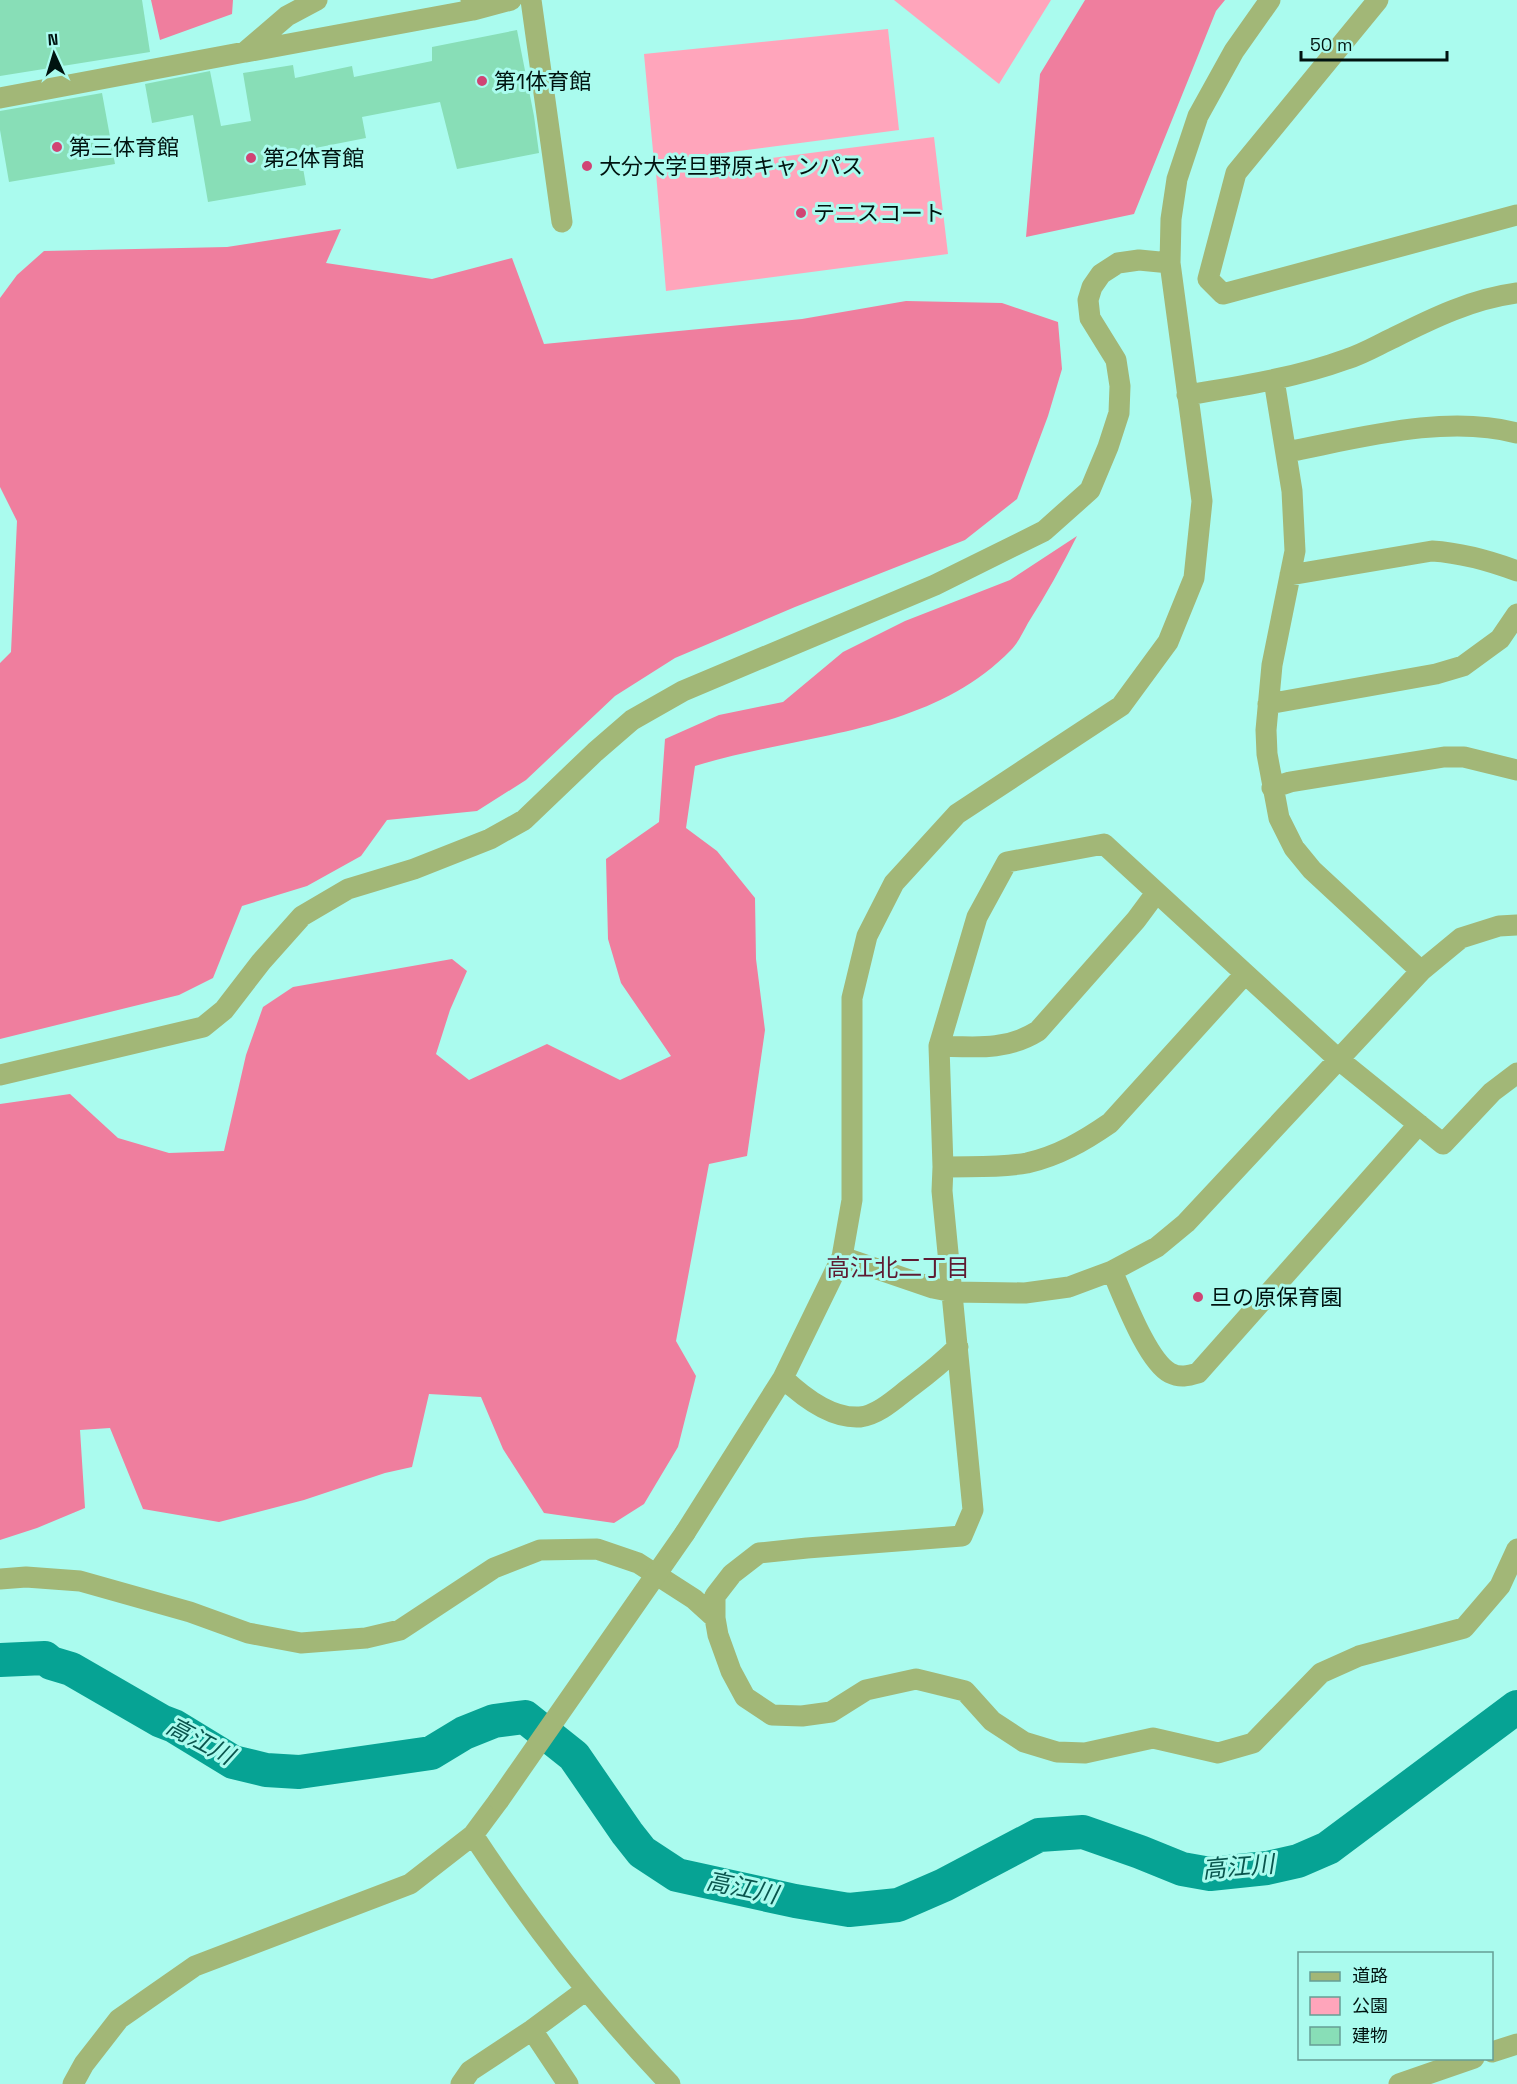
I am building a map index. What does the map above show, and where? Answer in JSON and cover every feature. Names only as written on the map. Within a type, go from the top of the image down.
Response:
[{"type":"street","points":[[245,52],[287,16],[317,0]]},
{"type":"street","points":[[0,98],[245,52],[472,5],[511,0]]},
{"type":"street","points":[[531,0],[562,222]]},
{"type":"street","points":[[72,2084],[84,2064],[119,2019],[195,1966],[410,1884],[473,1835],[685,1533],[783,1378],[842,1257],[852,1200],[852,998],[867,936],[894,884],[957,814],[1121,705],[1168,642],[1194,578],[1202,501],[1170,263],[1177,179],[1198,116],[1234,51],[1270,0]]},
{"type":"street","points":[[1378,0],[1236,173],[1208,279],[1223,294],[1517,215]]},
{"type":"street","points":[[0,1075],[203,1027],[224,1010],[261,962],[302,916],[348,889],[414,869],[490,839],[524,820],[632,720],[683,691],[935,585],[1044,531],[1090,490],[1119,413],[1120,386],[1116,360],[1090,318],[1088,300],[1092,287],[1101,274],[1118,263],[1140,260],[1170,263]]},
{"type":"street","points":[[1186,395],[1274,380],[1350,358],[1442,314],[1468,304],[1517,293]]},
{"type":"street","points":[[1274,380],[1293,491],[1295,539],[1295,551],[1272,664],[1266,730],[1272,788],[1279,818],[1294,848],[1312,870],[1421,971]]},
{"type":"street","points":[[1287,452],[1427,427],[1492,426],[1517,433]]},
{"type":"street","points":[[1290,575],[1432,550],[1478,557],[1517,571]]},
{"type":"street","points":[[1268,704],[1436,674],[1463,666],[1500,639],[1517,614]]},
{"type":"street","points":[[1272,788],[1290,782],[1444,756],[1464,757],[1517,770]]},
{"type":"street","points":[[1517,1073],[1491,1092],[1443,1144],[1338,1059],[1104,844],[1006,862],[977,917],[939,1046],[942,1191],[973,1510],[962,1536],[759,1553],[732,1574],[715,1596],[714,1618],[731,1671],[745,1697],[772,1715],[802,1716],[831,1712],[866,1690],[916,1679],[965,1691],[992,1721],[1024,1742],[1057,1752],[1085,1754],[1153,1738],[1218,1753],[1253,1743],[1321,1673],[1359,1656],[1464,1628],[1500,1586],[1517,1549]]},
{"type":"street","points":[[939,1046],[1001,1045],[1022,1041],[1038,1031],[1122,937],[1156,893]]},
{"type":"street","points":[[842,1257],[953,1292],[1025,1293],[1069,1287],[1112,1271],[1157,1247],[1186,1224],[1421,971],[1461,938],[1499,926],[1517,925]]},
{"type":"street","points":[[943,1167],[1027,1163],[1058,1153],[1093,1135],[1110,1124],[1245,974]]},
{"type":"street","points":[[1112,1271],[1137,1328],[1159,1362],[1170,1373],[1185,1377],[1198,1373],[1419,1124]]},
{"type":"street","points":[[783,1378],[801,1395],[839,1415],[861,1417],[890,1402],[945,1361],[958,1347]]},
{"type":"street","points":[[0,1579],[26,1577],[80,1581],[190,1612],[248,1633],[301,1643],[366,1638],[400,1629],[494,1568],[540,1550],[597,1549],[638,1563],[694,1599],[714,1618]]},
{"type":"street","points":[[473,1835],[501,1877],[586,1990],[670,2084]]},
{"type":"street","points":[[461,2084],[470,2071],[532,2030],[586,1990]]},
{"type":"street","points":[[532,2030],[568,2084]]},
{"type":"street","points":[[1493,2051],[1517,2044]]},
{"type":"street","points":[[1399,2084],[1467,2060]]},
{"type":"green space","points":[[894,0],[1051,0],[999,84]]},
{"type":"green space","name":"テニスコート","points":[[888,29],[899,130],[654,162],[644,54]]},
{"type":"green space","name":"テニスコート","points":[[934,137],[948,254],[666,291],[656,173]]},
{"type":"shaded area","points":[[151,0],[233,0],[232,14],[160,40]]},
{"type":"shaded area","points":[[1085,0],[1225,0],[1216,11],[1134,214],[1026,237],[1040,74]]},
{"type":"shaded area","points":[[341,229],[326,263],[432,279],[512,258],[544,344],[802,319],[906,301],[1002,303],[1058,322],[1062,369],[1048,416],[1017,499],[965,540],[795,607],[675,658],[615,696],[526,780],[477,811],[387,820],[361,856],[307,886],[242,906],[213,978],[179,995],[0,1039],[0,663],[11,652],[17,521],[0,487],[0,298],[17,275],[44,251],[227,247]]},
{"type":"shaded area","points":[[1077,536],[1016,644],[978,678],[942,699],[903,715],[862,727],[695,766],[686,828],[717,851],[755,898],[756,959],[765,1030],[747,1156],[709,1164],[676,1341],[696,1376],[678,1447],[644,1504],[614,1523],[544,1513],[503,1449],[481,1397],[429,1394],[412,1467],[385,1473],[304,1500],[219,1522],[143,1509],[110,1428],[80,1430],[85,1508],[37,1528],[0,1540],[0,1104],[70,1094],[118,1138],[169,1153],[224,1151],[246,1055],[263,1007],[293,987],[452,959],[467,971],[450,1010],[436,1054],[469,1080],[547,1044],[620,1080],[671,1056],[621,983],[608,939],[606,859],[659,822],[665,739],[719,715],[783,702],[843,652],[905,621],[1010,580]]},
{"type":"building","points":[[0,0],[142,0],[150,52],[0,76]]},
{"type":"building","points":[[517,30],[539,153],[457,169],[440,102],[362,117],[366,138],[300,151],[306,185],[208,202],[193,115],[152,123],[145,84],[210,71],[221,126],[251,121],[243,73],[293,65],[295,78],[352,66],[354,77],[432,61],[432,47]]},
{"type":"building","name":"第三体育館","points":[[102,93],[115,164],[9,182],[0,130],[0,111]]},
{"type":"waterway","name":"高江川","points":[[0,1660],[45,1658],[51,1663],[71,1669],[161,1721],[174,1726],[233,1762],[266,1770],[299,1772],[431,1753],[464,1733],[494,1721],[525,1717],[574,1756],[642,1852],[677,1875],[795,1901],[849,1910],[898,1905],[944,1885],[1039,1835],[1083,1832],[1182,1869],[1210,1874],[1267,1868],[1298,1861],[1328,1848],[1517,1707]]},
{"type":"place","name":"第1体育館","points":[[482,81]]},
{"type":"place","name":"第三体育館","points":[[57,147]]},
{"type":"place","name":"第2体育館","points":[[251,158]]},
{"type":"place","name":"大分大学旦野原キャンパス","points":[[587,166]]},
{"type":"place","name":"テニスコート","points":[[801,213]]},
{"type":"place","name":"旦の原保育園","points":[[1198,1297]]},
{"type":"district","name":"高江北二丁目","points":[[898,1268]]}]
